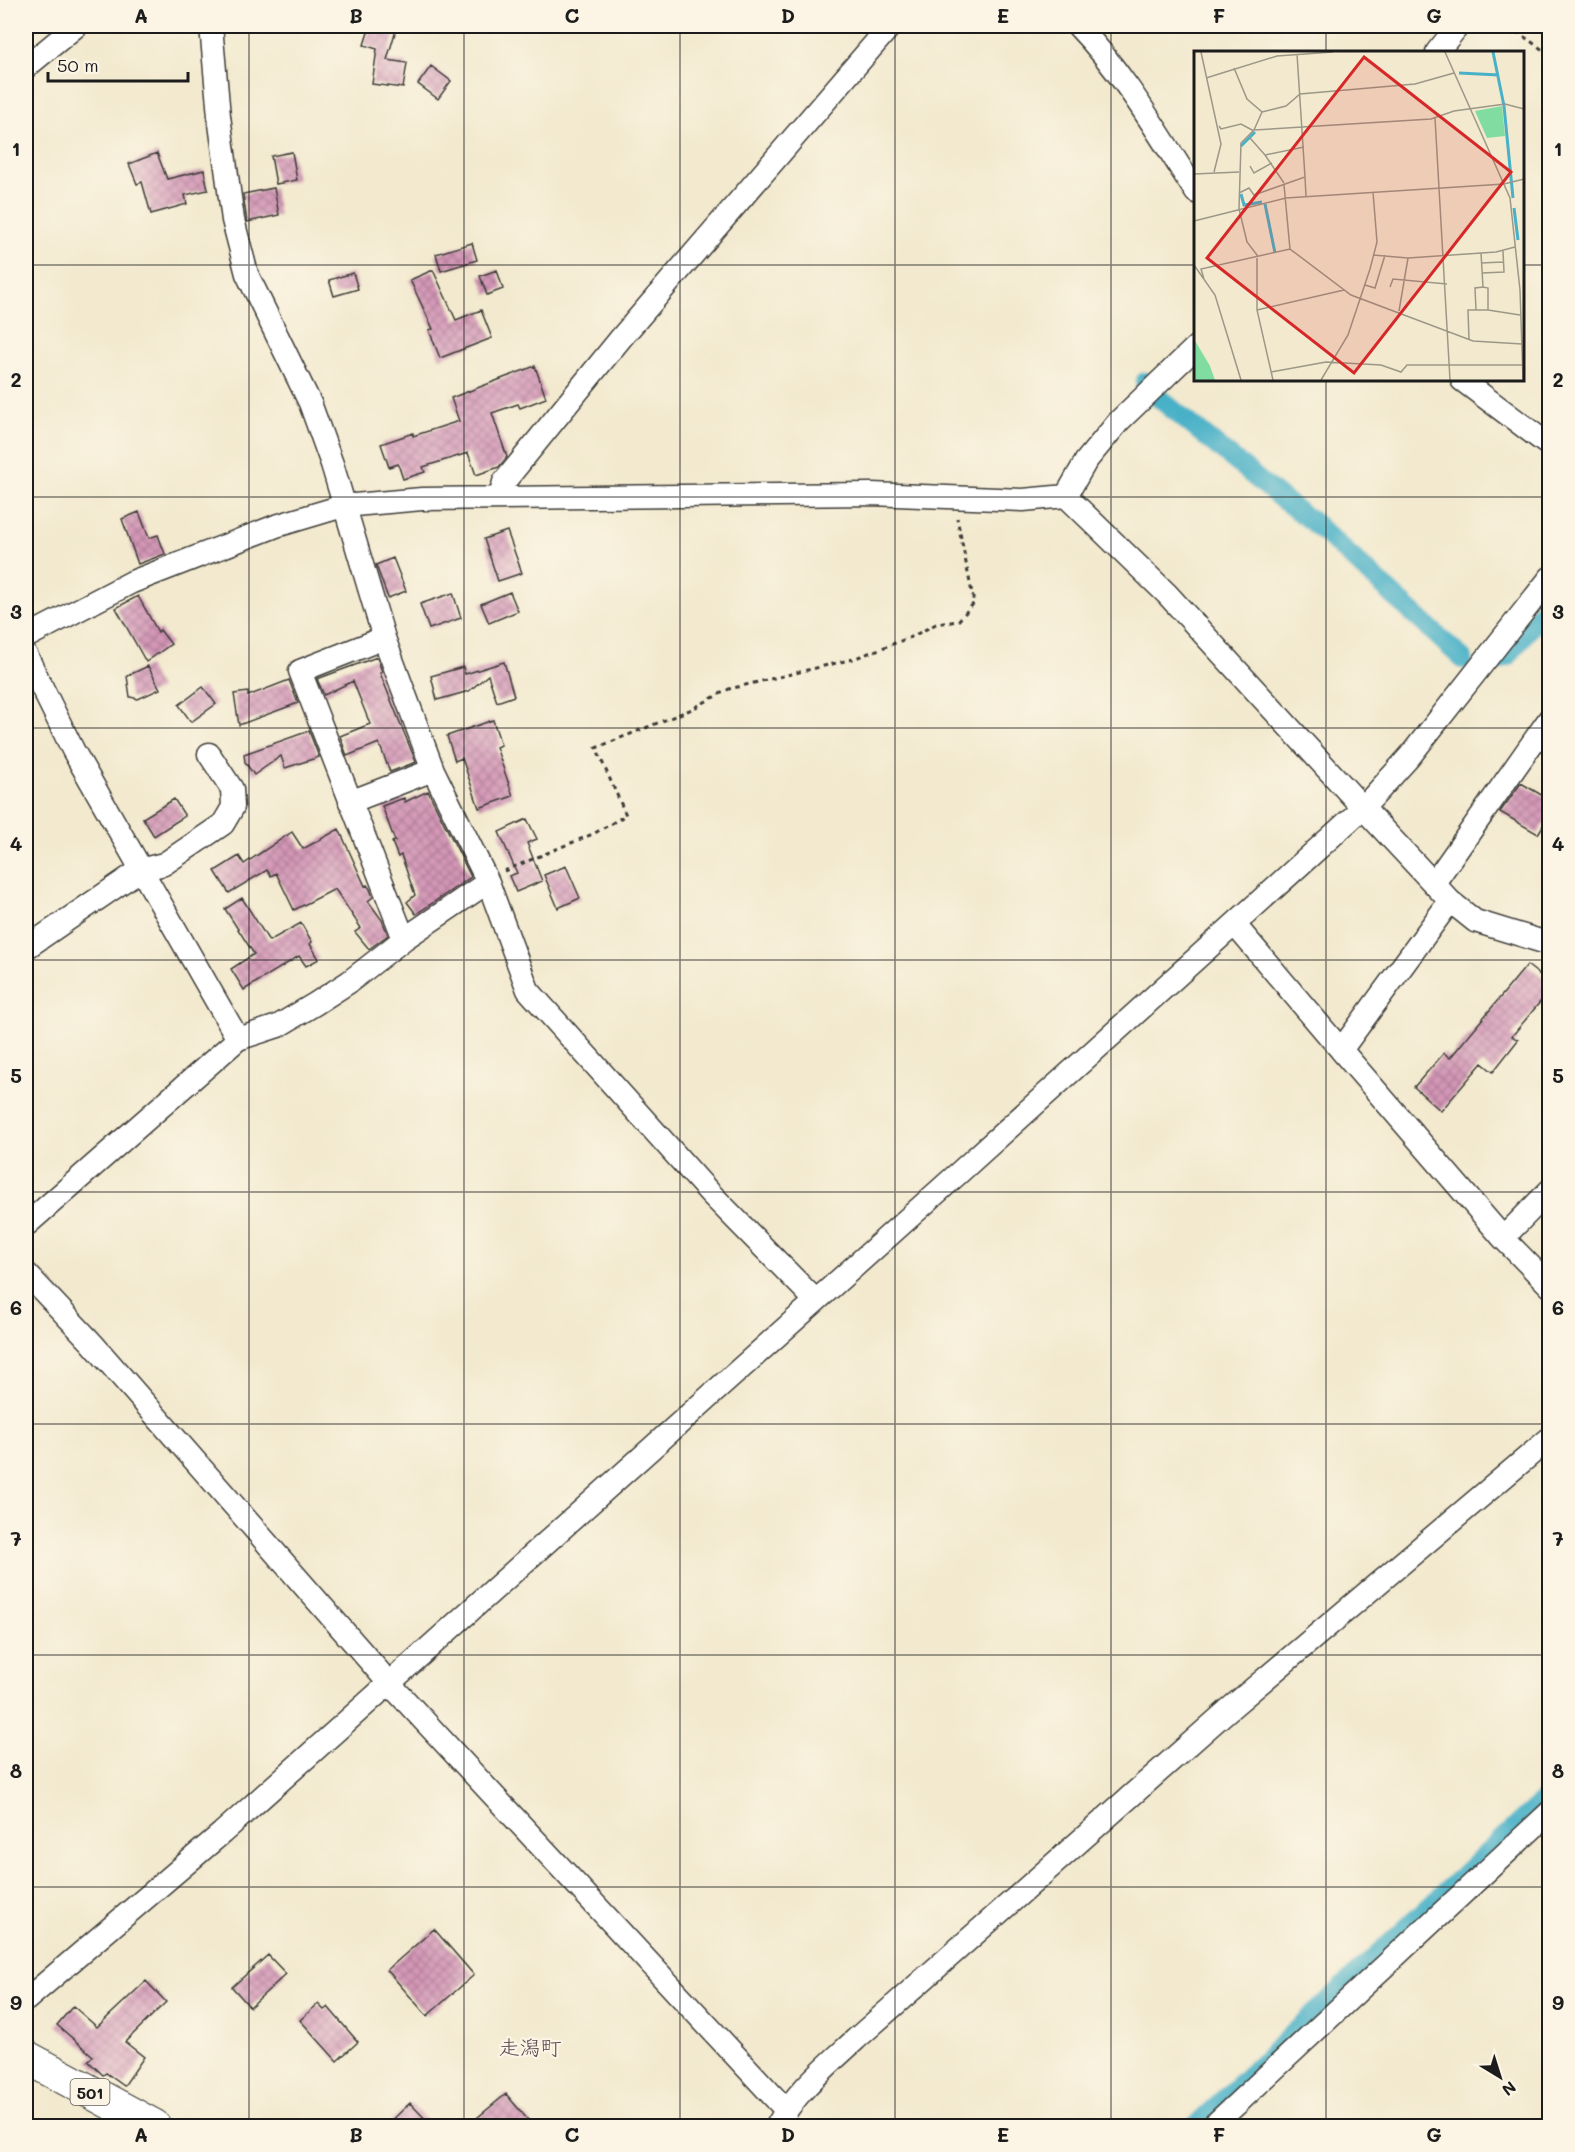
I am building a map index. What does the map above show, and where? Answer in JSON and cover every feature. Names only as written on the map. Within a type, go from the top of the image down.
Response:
[{"type":"highway","name":"501","points":[[26,2057],[154,2127]]},
{"type":"street","points":[[26,67],[76,26]]},
{"type":"street","points":[[211,26],[219,116],[233,220],[247,274],[310,403],[332,464],[384,639],[433,770],[488,882],[528,990],[709,1192],[815,1300]]},
{"type":"street","points":[[500,498],[504,482],[621,338],[890,26]]},
{"type":"street","points":[[1078,26],[1096,44],[1122,78],[1194,189]]},
{"type":"street","points":[[1438,51],[1458,26]]},
{"type":"street","points":[[1066,496],[1086,461],[1119,421],[1194,348]]},
{"type":"street","points":[[1463,381],[1550,446]]},
{"type":"street","points":[[26,637],[132,582],[276,526],[343,506],[422,499],[872,494],[1023,500],[1066,496],[1167,594],[1450,900],[1475,921],[1550,944]]},
{"type":"street","points":[[26,2000],[188,1863],[1363,808],[1410,756],[1550,578]]},
{"type":"street","points":[[384,639],[300,671],[404,939]]},
{"type":"street","points":[[26,655],[74,750],[140,870],[238,1039]]},
{"type":"street","points":[[1434,883],[1550,718]]},
{"type":"street","points":[[26,948],[140,870],[164,864],[223,824],[233,807],[232,789],[209,754]]},
{"type":"street","points":[[350,802],[433,770]]},
{"type":"street","points":[[26,1225],[238,1039],[278,1026],[315,1004],[349,982],[404,939],[488,882]]},
{"type":"street","points":[[1341,1050],[1450,900]]},
{"type":"street","points":[[1235,925],[1503,1238],[1550,1287]]},
{"type":"street","points":[[1503,1238],[1550,1190]]},
{"type":"street","points":[[26,1273],[92,1343],[389,1683],[781,2118],[804,2087],[856,2039],[1227,1711],[1550,1438]]},
{"type":"street","points":[[1212,2127],[1550,1812]]},
{"type":"path","points":[[1509,26],[1550,55]]},
{"type":"path","points":[[488,882],[507,869],[595,833],[626,815],[596,748],[692,709],[729,689],[853,660],[911,638],[936,624],[958,621],[974,603],[953,498]]},
{"type":"building","points":[[370,26],[397,26],[387,60],[407,63],[403,88],[372,84],[377,49],[364,45]]},
{"type":"building","points":[[431,66],[451,81],[438,99],[418,84]]},
{"type":"building","points":[[292,152],[297,180],[276,184],[271,156]]},
{"type":"building","points":[[157,153],[167,179],[204,170],[208,190],[185,195],[187,204],[151,214],[142,182],[137,184],[129,164]]},
{"type":"building","points":[[274,188],[279,215],[247,222],[243,194]]},
{"type":"building","points":[[472,243],[477,260],[441,271],[436,254]]},
{"type":"building","points":[[433,270],[456,320],[481,310],[492,338],[440,358],[429,330],[433,329],[410,280]]},
{"type":"building","points":[[497,270],[503,289],[487,295],[480,276]]},
{"type":"building","points":[[353,273],[358,289],[334,296],[329,280]]},
{"type":"building","points":[[535,366],[546,398],[520,408],[518,404],[492,413],[507,457],[499,467],[476,475],[468,453],[423,467],[425,472],[403,479],[398,464],[389,467],[381,444],[459,421],[451,398]]},
{"type":"building","points":[[139,512],[149,538],[158,535],[165,554],[138,564],[122,519]]},
{"type":"building","points":[[507,531],[522,573],[498,581],[484,539]]},
{"type":"building","points":[[393,558],[406,591],[388,598],[376,565]]},
{"type":"building","points":[[510,592],[518,611],[489,623],[481,604]]},
{"type":"building","points":[[453,593],[461,618],[429,629],[420,604]]},
{"type":"building","points":[[138,596],[158,632],[160,630],[171,644],[146,662],[116,608]]},
{"type":"building","points":[[377,657],[382,672],[380,673],[416,762],[390,772],[379,743],[347,756],[340,736],[370,724],[353,681],[324,695],[317,679]]},
{"type":"building","points":[[504,662],[514,696],[497,702],[488,675],[469,691],[437,700],[431,676],[463,667],[465,674]]},
{"type":"building","points":[[148,666],[160,689],[138,699],[130,697],[127,676]]},
{"type":"building","points":[[289,680],[298,703],[239,725],[234,694],[248,692],[248,696]]},
{"type":"building","points":[[203,687],[216,704],[191,722],[179,705]]},
{"type":"building","points":[[493,720],[501,745],[496,747],[513,796],[479,808],[462,758],[455,761],[447,736]]},
{"type":"building","points":[[309,731],[319,757],[285,768],[281,756],[254,775],[245,762],[244,754]]},
{"type":"building","points":[[1521,783],[1550,800],[1550,814],[1538,834],[1500,812]]},
{"type":"building","points":[[428,791],[471,877],[416,914],[407,902],[415,895],[401,855],[398,857],[392,842],[395,841],[382,806],[404,798],[405,802]]},
{"type":"building","points":[[174,799],[185,816],[154,836],[143,818]]},
{"type":"building","points":[[527,819],[537,839],[527,843],[542,881],[516,892],[509,876],[517,873],[499,832]]},
{"type":"building","points":[[339,829],[365,886],[367,885],[370,889],[373,897],[368,901],[382,920],[388,935],[369,949],[355,932],[361,928],[335,889],[294,910],[276,873],[271,876],[267,870],[229,893],[215,871],[239,856],[244,864],[292,832],[303,849]]},
{"type":"building","points":[[566,866],[580,898],[558,908],[544,875]]},
{"type":"building","points":[[242,898],[269,941],[301,923],[319,959],[306,966],[299,956],[244,990],[231,969],[254,954],[225,909]]},
{"type":"building","points":[[1527,965],[1550,983],[1550,990],[1512,1036],[1518,1040],[1493,1072],[1482,1063],[1441,1111],[1414,1087],[1444,1053],[1450,1058]]},
{"type":"building","points":[[434,1929],[474,1975],[427,2016],[387,1970]]},
{"type":"building","points":[[268,1955],[286,1974],[250,2007],[232,1987]]},
{"type":"building","points":[[146,1981],[166,2002],[125,2042],[144,2057],[124,2086],[106,2073],[103,2075],[88,2061],[93,2056],[57,2025],[73,2006],[97,2027]]},
{"type":"building","points":[[318,2004],[324,2010],[328,2007],[358,2042],[337,2061],[300,2020]]},
{"type":"building","points":[[506,2094],[534,2127],[466,2127]]},
{"type":"building","points":[[410,2103],[433,2127],[385,2127]]},
{"type":"waterway","points":[[1145,382],[1160,399],[1279,497],[1313,522],[1463,659]]},
{"type":"waterway","points":[[1496,661],[1508,656],[1550,601]]},
{"type":"waterway","points":[[1195,2126],[1550,1794]]},
{"type":"district","name":"走潟町","points":[[530,2046]]}]
